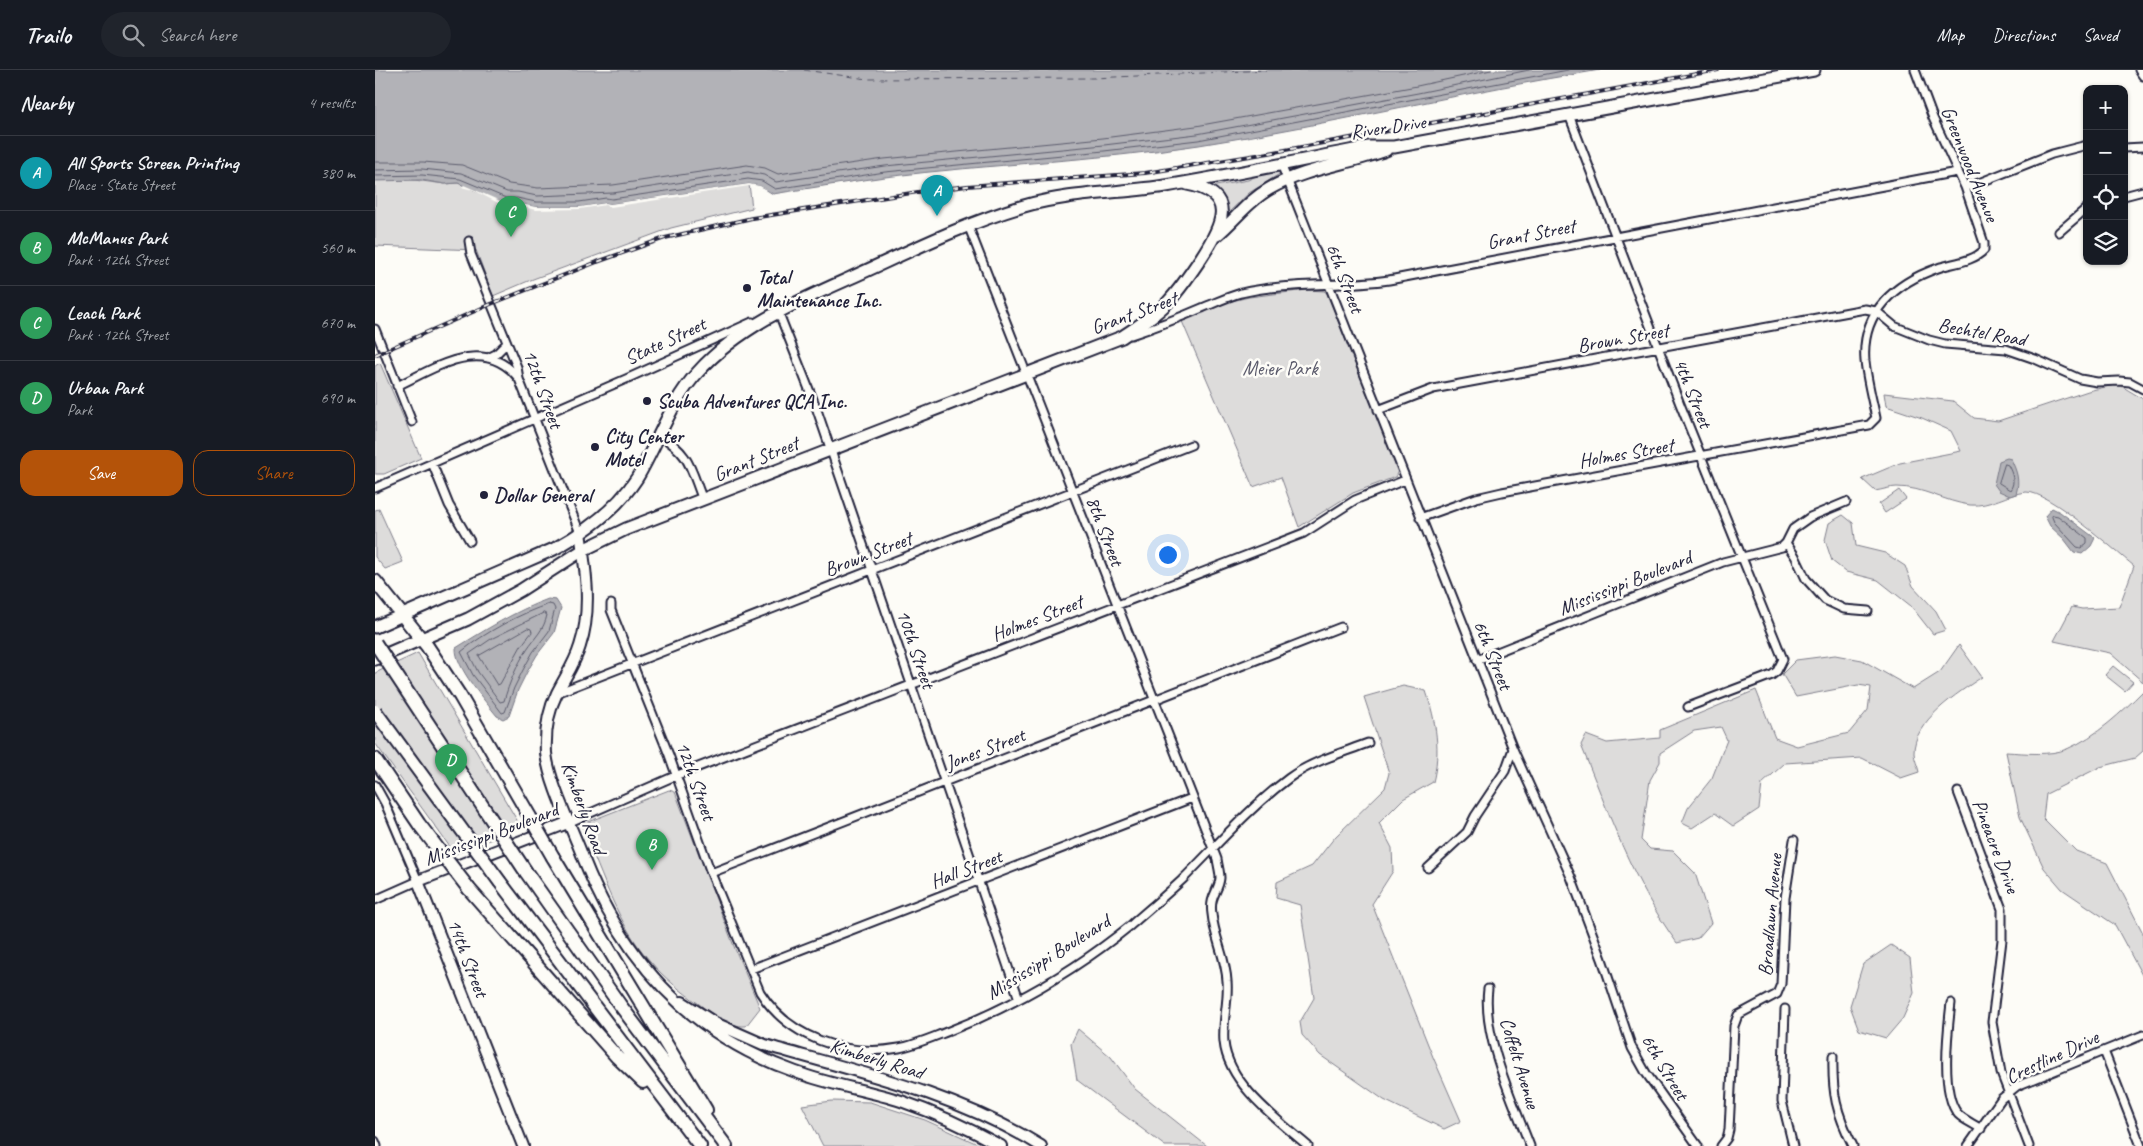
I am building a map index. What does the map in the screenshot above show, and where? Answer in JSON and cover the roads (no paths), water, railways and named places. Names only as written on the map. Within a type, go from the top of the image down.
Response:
[{"type":"highway","points":[[375,582],[421,639],[460,696],[553,857],[702,1100],[716,1132]]},
{"type":"highway","points":[[375,643],[525,872],[620,1005],[726,1146]]},
{"type":"highway","points":[[375,710],[500,882],[700,1146]]},
{"type":"highway","points":[[375,759],[419,824],[469,889],[617,1057],[672,1109]]},
{"type":"main road","name":"River Drive","points":[[968,225],[1027,206],[1064,198],[1183,183],[1369,147],[1394,146],[1814,70]]},
{"type":"main road","points":[[1214,238],[1248,205],[1268,189],[1287,180],[1369,156],[1394,146]]},
{"type":"main road","points":[[1094,348],[1122,336],[1148,320],[1168,302],[1183,284],[1214,238],[1221,221],[1222,208],[1219,202],[1209,190],[1183,183]]},
{"type":"main road","name":"State Street","points":[[779,310],[968,225]]},
{"type":"main road","points":[[375,627],[554,549],[580,534],[609,512],[629,490],[647,462],[677,401],[697,373],[721,350],[779,310]]},
{"type":"main road","name":"Grant Street","points":[[375,659],[489,608],[583,550],[626,529],[1094,348]]},
{"type":"main road","name":"12th Street","points":[[580,534],[583,550]]},
{"type":"main road","name":"Kimberly Road","points":[[583,550],[587,608],[585,629],[574,664],[557,693],[550,711],[547,729],[547,756],[551,776],[594,885],[619,931],[643,965],[690,1014],[708,1028],[755,1055],[796,1073],[901,1101],[940,1116],[1001,1146]]},
{"type":"main road","name":"Mississippi Boulevard","points":[[419,882],[570,822]]},
{"type":"main road","name":"14th Street","points":[[419,882],[523,1146]]},
{"type":"main road","name":"Kimberly Road","points":[[674,997],[715,1023],[742,1037],[940,1097],[1001,1124],[1041,1146]]},
{"type":"street","name":"Greenwood Avenue","points":[[1876,311],[1888,298],[1914,279],[1936,269],[1979,256],[1984,250],[1984,242],[1965,187],[1915,70]]},
{"type":"street","points":[[2139,70],[2143,76]]},
{"type":"street","name":"4th Street","points":[[1569,115],[1658,348],[1783,659],[1777,671],[1769,676],[1688,707]]},
{"type":"street","points":[[1965,187],[2059,152],[2083,146]]},
{"type":"street","points":[[2128,148],[2143,147]]},
{"type":"street","name":"6th Street","points":[[1281,164],[1513,749],[1556,842],[1581,905],[1631,1048],[1646,1073],[1698,1146]]},
{"type":"street","name":"Grant Street","points":[[1094,348],[1157,327],[1225,298],[1250,292],[1317,284],[1355,284],[1389,280],[1957,172]]},
{"type":"street","points":[[2128,195],[2143,191]]},
{"type":"street","points":[[2059,232],[2083,211]]},
{"type":"street","name":"8th Street","points":[[968,225],[1218,865],[1220,880],[1211,902],[1212,916],[1223,951],[1227,980],[1224,1040],[1226,1054],[1249,1093],[1308,1146]]},
{"type":"street","name":"12th Street","points":[[469,241],[473,260],[517,367],[519,379],[580,534]]},
{"type":"street","name":"State Street","points":[[375,488],[779,310]]},
{"type":"street","name":"10th Street","points":[[779,310],[830,450],[1019,999]]},
{"type":"street","name":"Brown Street","points":[[1378,410],[1433,389],[1859,310],[1876,311]]},
{"type":"street","name":"Holmes Street","points":[[1420,518],[1467,501],[1501,492],[1869,425],[1876,418],[1865,359],[1867,334],[1871,318],[1876,311]]},
{"type":"street","name":"Bechtel Road","points":[[1876,311],[1894,326],[1929,340],[1945,344],[2006,349],[2035,358],[2080,379],[2097,382],[2129,382],[2143,388]]},
{"type":"street","points":[[375,329],[413,422]]},
{"type":"street","points":[[488,358],[496,354],[507,343]]},
{"type":"street","points":[[397,386],[453,359],[475,356],[488,358],[507,367],[519,379]]},
{"type":"street","points":[[659,435],[681,450],[687,458],[703,500]]},
{"type":"street","name":"Brown Street","points":[[557,693],[1191,445]]},
{"type":"street","points":[[432,463],[453,513],[470,541]]},
{"type":"street","name":"Holmes Street","points":[[675,776],[1305,533],[1355,500],[1405,480]]},
{"type":"street","points":[[1846,502],[1811,517],[1793,529],[1786,543],[1795,556],[1806,579],[1825,600],[1844,609],[1868,611]]},
{"type":"street","name":"Mississippi Boulevard","points":[[1477,660],[1723,562],[1782,547],[1786,543]]},
{"type":"street","name":"12th Street","points":[[611,604],[611,610],[669,755],[711,873],[751,969]]},
{"type":"street","name":"Jones Street","points":[[711,873],[1341,627]]},
{"type":"street","name":"Mississippi Boulevard","points":[[751,969],[760,992],[770,1007],[779,1015],[797,1030],[818,1041],[845,1048],[898,1048],[976,1020],[1019,999],[1101,948],[1175,886],[1245,815],[1291,776],[1312,764],[1368,743]]},
{"type":"street","points":[[1428,868],[1467,832],[1475,816],[1505,771],[1513,749]]},
{"type":"street","name":"Mississippi Boulevard","points":[[570,822],[675,776]]},
{"type":"street","name":"14th Street","points":[[375,785],[385,802],[419,882]]},
{"type":"street","name":"Pineacre Drive","points":[[1958,792],[1999,896],[2003,911],[2003,940],[1992,1022],[2001,1073],[2029,1146]]},
{"type":"street","name":"Hall Street","points":[[751,969],[1192,798]]},
{"type":"street","name":"Broadlawn Avenue","points":[[1721,1146],[1727,1138],[1729,1130],[1734,1026],[1738,1015],[1777,994],[1781,984],[1785,898],[1794,840]]},
{"type":"street","name":"Mississippi Boulevard","points":[[375,900],[419,882]]},
{"type":"street","name":"Coffelt Avenue","points":[[1488,989],[1486,1005],[1499,1066],[1530,1146]]},
{"type":"street","points":[[1951,1003],[1947,1041],[1948,1088],[1958,1113],[1981,1129]]},
{"type":"street","points":[[1785,1009],[1782,1101],[1793,1146]]},
{"type":"street","name":"Crestline Drive","points":[[1968,1146],[2001,1099],[2017,1086],[2143,1035]]},
{"type":"street","points":[[2104,1051],[2141,1146]]},
{"type":"street","points":[[1833,1056],[1832,1082],[1835,1106],[1853,1146]]},
{"type":"street","points":[[375,1141],[377,1146]]},
{"type":"water","points":[[375,70],[1600,70],[1199,145],[1081,159],[871,179],[773,194],[760,186],[749,184],[610,204],[580,207],[536,207],[516,203],[505,204],[458,183],[445,184],[421,180],[375,181]]},
{"type":"water","points":[[2007,458],[2011,459],[2018,480],[2016,494],[2010,496],[1999,491],[1994,484],[1999,461]]},
{"type":"water","points":[[2052,508],[2095,538],[2091,546],[2082,554],[2074,552],[2050,526],[2045,516]]},
{"type":"water","points":[[548,599],[556,600],[561,608],[554,633],[527,672],[518,690],[509,716],[503,719],[497,716],[465,674],[460,665],[456,648],[512,615]]},
{"type":"railway","points":[[375,355],[491,304],[597,262],[665,238],[752,218],[967,186],[1145,173],[1269,153],[1718,70]]},
{"type":"place","name":"All Sports Screen Printing","points":[[937,216]]},
{"type":"place","name":"Leach Park","points":[[511,237]]},
{"type":"place","name":"Total Maintenance Inc.","points":[[747,288]]},
{"type":"place","name":"Scuba Adventures QCA Inc.","points":[[647,401]]},
{"type":"place","name":"City Center Motel","points":[[595,447]]},
{"type":"place","name":"Dollar General","points":[[484,495]]},
{"type":"place","name":"Urban Park","points":[[451,785]]},
{"type":"place","name":"McManus Park","points":[[652,870]]},
{"type":"park label","name":"Meier Park","points":[[1280,368]]}]
